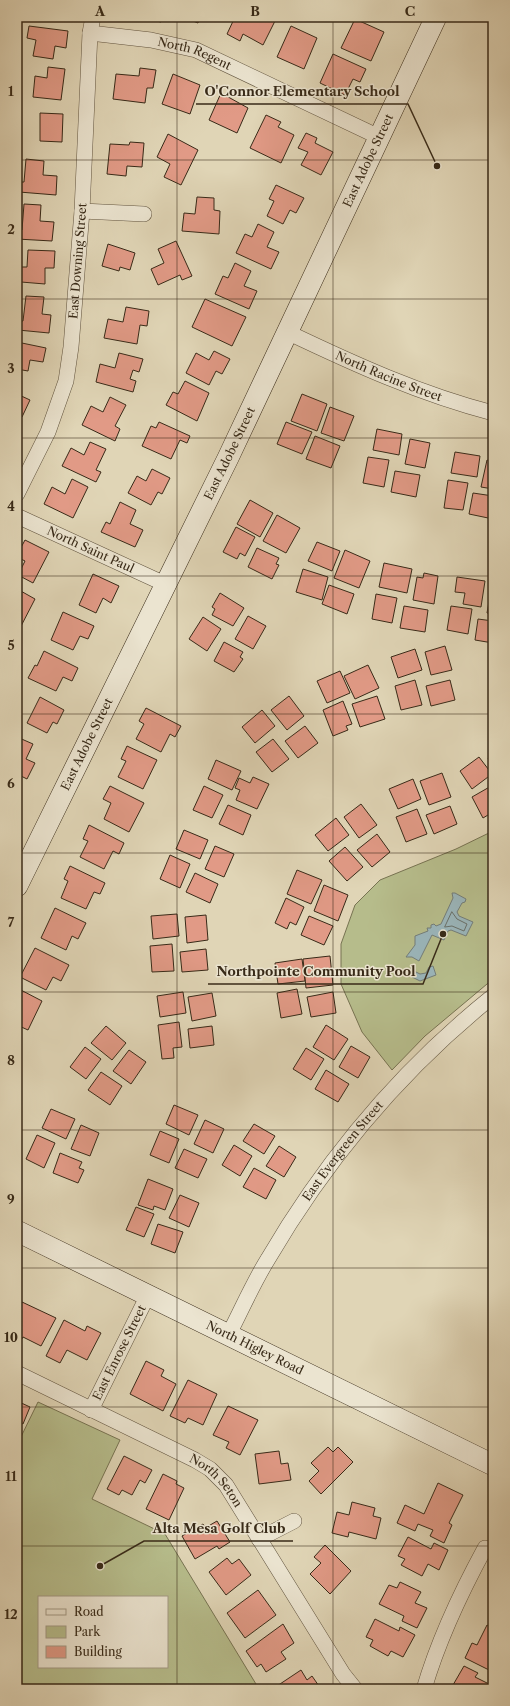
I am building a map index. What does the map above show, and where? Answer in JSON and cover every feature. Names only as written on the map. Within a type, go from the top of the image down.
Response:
[{"type":"street","name":"East Downing Street","points":[[17,494],[48,432],[66,381],[72,347],[82,211],[92,17]]},
{"type":"street","name":"East Adobe Street","points":[[17,886],[129,662],[165,584],[228,458],[436,17]]},
{"type":"street","name":"North Regent","points":[[90,33],[150,40],[196,50],[379,137]]},
{"type":"street","points":[[82,211],[144,214]]},
{"type":"street","name":"North Racine Street","points":[[287,332],[368,371],[437,397],[493,413]]},
{"type":"street","name":"North Saint Paul","points":[[17,516],[165,584]]},
{"type":"street","name":"East Evergreen Street","points":[[229,1334],[267,1260],[300,1206],[341,1150],[384,1098],[424,1057],[467,1017],[493,996]]},
{"type":"street","name":"North Higley Road","points":[[17,1231],[493,1465]]},
{"type":"street","name":"East Enrose Street","points":[[91,1410],[148,1295]]},
{"type":"street","name":"North Seton","points":[[17,1373],[195,1460],[210,1469],[226,1484],[343,1674],[355,1689]]},
{"type":"street","points":[[259,1539],[294,1521]]},
{"type":"street","points":[[424,1689],[430,1668],[456,1602],[485,1548]]},
{"type":"green space","points":[[493,831],[493,979],[425,1036],[392,1070],[362,1032],[341,984],[341,944],[355,905],[380,880],[456,849]]},
{"type":"green space","points":[[38,1402],[120,1440],[92,1499],[165,1534],[259,1689],[17,1689],[17,1445]]},
{"type":"water","points":[[452,893],[466,899],[457,912],[459,916],[473,922],[466,936],[451,930],[448,931],[444,940],[432,935],[419,961],[412,957],[406,957],[415,945],[415,936],[428,931],[427,928],[431,928],[431,925],[434,924],[436,926],[441,924],[453,898]]},
{"type":"water","points":[[433,966],[436,975],[420,981],[412,977],[414,971],[420,974],[426,973],[429,967]]},
{"type":"building","points":[[136,17],[162,17],[161,22]]},
{"type":"building","points":[[183,17],[200,17],[198,23]]},
{"type":"building","points":[[235,17],[277,17],[263,45],[243,34],[240,41],[227,34]]},
{"type":"building","points":[[355,19],[384,32],[371,61],[341,48]]},
{"type":"building","points":[[29,26],[68,31],[66,48],[55,46],[53,59],[33,56],[36,40],[27,38]]},
{"type":"building","points":[[291,26],[317,38],[304,69],[277,57]]},
{"type":"building","points":[[333,54],[366,69],[360,82],[353,79],[345,95],[320,83]]},
{"type":"building","points":[[48,67],[65,69],[61,100],[33,97],[35,76],[47,78]]},
{"type":"building","points":[[140,68],[156,70],[153,88],[147,88],[145,103],[113,99],[116,74],[139,76]]},
{"type":"building","points":[[173,74],[200,85],[190,114],[162,104]]},
{"type":"building","points":[[221,93],[248,108],[237,133],[209,120]]},
{"type":"building","points":[[40,113],[63,114],[62,142],[40,141]]},
{"type":"building","points":[[266,115],[281,122],[278,127],[294,135],[281,163],[250,148]]},
{"type":"building","points":[[306,133],[317,138],[315,143],[333,152],[321,175],[301,165],[308,152],[298,148]]},
{"type":"building","points":[[168,134],[198,150],[181,185],[164,177],[170,164],[157,157]]},
{"type":"building","points":[[130,142],[144,143],[142,167],[127,166],[126,176],[107,174],[110,144],[129,145]]},
{"type":"building","points":[[26,159],[44,161],[43,175],[57,176],[56,195],[19,192],[20,182],[24,182]]},
{"type":"building","points":[[276,185],[304,198],[296,213],[290,210],[283,224],[267,216],[274,201],[269,199]]},
{"type":"building","points":[[197,197],[214,198],[214,210],[220,211],[219,234],[182,231],[184,213],[195,214]]},
{"type":"building","points":[[24,204],[41,205],[40,221],[54,222],[52,241],[17,239],[17,229],[22,230]]},
{"type":"building","points":[[258,224],[274,232],[267,247],[279,252],[271,269],[236,253],[245,234],[252,237]]},
{"type":"building","points":[[176,241],[192,276],[182,280],[180,275],[158,285],[151,269],[164,263],[158,249]]},
{"type":"building","points":[[108,244],[135,253],[130,270],[120,267],[119,271],[102,266]]},
{"type":"building","points":[[28,250],[55,251],[54,268],[45,268],[45,284],[21,282],[21,267],[27,267]]},
{"type":"building","points":[[235,263],[251,271],[244,286],[257,291],[249,309],[215,294],[223,276],[228,278]]},
{"type":"building","points":[[26,296],[44,297],[42,314],[51,315],[49,333],[18,330],[19,321],[23,321]]},
{"type":"building","points":[[205,299],[246,317],[232,346],[192,327]]},
{"type":"building","points":[[126,307],[149,311],[147,326],[140,325],[137,344],[104,338],[108,319],[123,322]]},
{"type":"building","points":[[17,342],[46,348],[43,362],[30,360],[28,371],[17,369]]},
{"type":"building","points":[[214,351],[230,359],[222,374],[216,371],[209,385],[186,373],[196,353],[209,360]]},
{"type":"building","points":[[119,353],[143,359],[139,372],[133,370],[130,379],[136,381],[133,392],[96,382],[100,364],[115,368]]},
{"type":"building","points":[[185,381],[209,393],[197,421],[166,405],[173,392],[178,394]]},
{"type":"building","points":[[17,394],[30,400],[22,417],[17,414]]},
{"type":"building","points":[[302,394],[327,404],[317,431],[291,421]]},
{"type":"building","points":[[110,397],[126,405],[115,426],[120,429],[115,441],[82,425],[91,406],[103,412]]},
{"type":"building","points":[[330,407],[354,416],[344,441],[321,433]]},
{"type":"building","points":[[159,422],[190,436],[187,443],[180,440],[171,459],[142,446],[151,426],[156,428]]},
{"type":"building","points":[[286,422],[312,432],[302,454],[277,444]]},
{"type":"building","points":[[377,429],[402,434],[399,455],[373,450]]},
{"type":"building","points":[[315,436],[340,446],[331,468],[306,459]]},
{"type":"building","points":[[410,439],[430,443],[425,468],[405,464]]},
{"type":"building","points":[[90,442],[106,449],[96,470],[101,472],[96,482],[62,466],[71,448],[84,455]]},
{"type":"building","points":[[455,452],[480,456],[477,477],[451,473]]},
{"type":"building","points":[[368,457],[389,460],[384,487],[363,483]]},
{"type":"building","points":[[487,460],[493,462],[493,489],[481,487]]},
{"type":"building","points":[[152,469],[170,478],[162,494],[158,492],[151,505],[128,493],[137,476],[146,481]]},
{"type":"building","points":[[395,471],[420,475],[416,497],[391,492]]},
{"type":"building","points":[[72,479],[88,487],[73,518],[44,504],[52,487],[65,494]]},
{"type":"building","points":[[448,480],[468,483],[463,510],[444,508]]},
{"type":"building","points":[[473,493],[493,496],[493,519],[469,514]]},
{"type":"building","points":[[250,500],[273,513],[260,537],[237,524]]},
{"type":"building","points":[[120,502],[136,510],[130,524],[143,530],[135,547],[101,532],[106,522],[110,524]]},
{"type":"building","points":[[277,515],[300,528],[286,553],[263,541]]},
{"type":"building","points":[[236,527],[255,537],[245,556],[240,553],[237,559],[223,552]]},
{"type":"building","points":[[25,540],[49,552],[33,583],[18,575],[25,561],[17,557],[17,555]]},
{"type":"building","points":[[317,542],[340,551],[332,571],[308,561]]},
{"type":"building","points":[[257,548],[279,558],[276,564],[279,565],[272,579],[248,567]]},
{"type":"building","points":[[345,550],[370,561],[359,588],[334,578]]},
{"type":"building","points":[[384,563],[412,569],[407,593],[379,587]]},
{"type":"building","points":[[303,569],[328,577],[322,600],[296,592]]},
{"type":"building","points":[[424,573],[438,576],[434,604],[413,600],[417,577],[423,578]]},
{"type":"building","points":[[93,574],[119,586],[111,603],[103,598],[96,613],[79,605]]},
{"type":"building","points":[[457,577],[485,581],[481,607],[463,604],[465,593],[455,592]]},
{"type":"building","points":[[329,585],[354,594],[347,614],[322,604]]},
{"type":"building","points":[[491,589],[493,590],[493,614],[487,613]]},
{"type":"building","points":[[19,590],[35,599],[19,630],[17,629],[17,594]]},
{"type":"building","points":[[220,593],[244,608],[233,626],[212,615],[215,609],[212,607]]},
{"type":"building","points":[[376,594],[397,598],[392,623],[372,619]]},
{"type":"building","points":[[404,606],[428,610],[425,632],[400,628]]},
{"type":"building","points":[[451,606],[472,609],[468,634],[447,630]]},
{"type":"building","points":[[63,612],[94,626],[88,639],[80,636],[73,650],[51,640]]},
{"type":"building","points":[[248,616],[266,626],[253,649],[235,639]]},
{"type":"building","points":[[203,617],[221,629],[207,651],[189,639]]},
{"type":"building","points":[[478,619],[493,621],[493,643],[475,640]]},
{"type":"building","points":[[224,642],[243,652],[240,657],[243,659],[234,672],[214,661]]},
{"type":"building","points":[[445,646],[452,670],[431,675],[425,652]]},
{"type":"building","points":[[415,649],[422,670],[398,678],[391,657]]},
{"type":"building","points":[[44,651],[78,668],[72,681],[63,677],[56,691],[28,678],[35,665],[37,666]]},
{"type":"building","points":[[368,665],[379,688],[355,699],[344,676]]},
{"type":"building","points":[[340,671],[350,693],[327,703],[317,681]]},
{"type":"building","points":[[415,680],[422,705],[401,710],[395,686]]},
{"type":"building","points":[[450,680],[455,700],[431,706],[426,686]]},
{"type":"building","points":[[289,696],[304,716],[287,730],[271,710]]},
{"type":"building","points":[[377,696],[385,719],[360,727],[352,704]]},
{"type":"building","points":[[40,697],[64,710],[57,724],[53,722],[47,733],[27,723]]},
{"type":"building","points":[[343,701],[352,724],[346,726],[348,730],[333,736],[323,710]]},
{"type":"building","points":[[146,708],[181,726],[175,737],[170,734],[161,752],[136,739],[144,724],[139,721]]},
{"type":"building","points":[[262,710],[275,726],[255,743],[242,727]]},
{"type":"building","points":[[305,726],[318,743],[298,758],[285,741]]},
{"type":"building","points":[[17,737],[33,744],[26,759],[35,763],[27,779],[17,774]]},
{"type":"building","points":[[273,739],[289,759],[272,772],[256,752]]},
{"type":"building","points":[[127,746],[157,760],[143,789],[118,777],[126,761],[121,759]]},
{"type":"building","points":[[493,755],[493,766],[488,758]]},
{"type":"building","points":[[479,757],[492,774],[472,789],[460,771]]},
{"type":"building","points":[[216,760],[241,771],[232,790],[208,779]]},
{"type":"building","points":[[442,773],[451,797],[429,805],[420,781]]},
{"type":"building","points":[[253,777],[269,784],[257,809],[236,800],[240,790],[235,788],[239,778],[250,783]]},
{"type":"building","points":[[413,779],[421,799],[398,809],[389,789]]},
{"type":"building","points":[[493,785],[493,812],[483,818],[472,797]]},
{"type":"building","points":[[110,786],[144,803],[129,832],[104,819],[111,803],[103,799]]},
{"type":"building","points":[[204,786],[223,795],[212,818],[193,810]]},
{"type":"building","points":[[361,804],[377,825],[359,838],[344,817]]},
{"type":"building","points":[[228,805],[251,815],[243,835],[219,824]]},
{"type":"building","points":[[450,806],[457,824],[434,834],[426,815]]},
{"type":"building","points":[[417,809],[427,834],[406,842],[396,817]]},
{"type":"building","points":[[336,818],[349,835],[328,851],[315,835]]},
{"type":"building","points":[[89,825],[124,843],[119,854],[113,851],[104,869],[80,857],[88,841],[83,839]]},
{"type":"building","points":[[184,830],[208,840],[200,859],[176,849]]},
{"type":"building","points":[[377,834],[390,852],[372,867],[357,850]]},
{"type":"building","points":[[215,846],[234,854],[224,877],[205,869]]},
{"type":"building","points":[[345,847],[363,867],[347,881],[329,861]]},
{"type":"building","points":[[170,855],[190,864],[180,888],[160,879]]},
{"type":"building","points":[[70,866],[105,883],[100,894],[94,892],[86,909],[61,898],[68,881],[64,879]]},
{"type":"building","points":[[297,870],[322,880],[311,904],[287,894]]},
{"type":"building","points":[[195,873],[218,884],[210,903],[186,892]]},
{"type":"building","points":[[324,885],[348,895],[338,921],[314,911]]},
{"type":"building","points":[[286,898],[304,907],[296,925],[290,922],[287,929],[275,923]]},
{"type":"building","points":[[55,908],[86,923],[78,939],[72,936],[66,950],[41,938]]},
{"type":"building","points":[[177,914],[179,936],[153,939],[151,916]]},
{"type":"building","points":[[206,915],[208,940],[187,943],[185,917]]},
{"type":"building","points":[[309,916],[333,926],[324,945],[301,935]]},
{"type":"building","points":[[172,944],[174,971],[152,972],[150,946]]},
{"type":"building","points":[[35,948],[69,965],[61,981],[53,977],[46,990],[20,977]]},
{"type":"building","points":[[206,949],[208,970],[182,972],[180,952]]},
{"type":"building","points":[[330,956],[333,985],[306,988],[303,959]]},
{"type":"building","points":[[302,959],[305,981],[278,984],[275,963]]},
{"type":"building","points":[[17,988],[42,1001],[28,1030],[17,1025]]},
{"type":"building","points":[[297,989],[302,1014],[281,1018],[277,993]]},
{"type":"building","points":[[183,992],[186,1013],[160,1017],[157,996]]},
{"type":"building","points":[[333,992],[336,1013],[311,1017],[307,997]]},
{"type":"building","points":[[212,993],[216,1016],[192,1021],[188,997]]},
{"type":"building","points":[[179,1022],[182,1047],[173,1048],[174,1058],[162,1059],[158,1025]]},
{"type":"building","points":[[326,1025],[348,1039],[334,1060],[313,1047]]},
{"type":"building","points":[[106,1026],[126,1043],[112,1060],[91,1043]]},
{"type":"building","points":[[212,1026],[214,1045],[190,1048],[188,1029]]},
{"type":"building","points":[[351,1046],[370,1057],[358,1078],[339,1067]]},
{"type":"building","points":[[85,1047],[101,1059],[86,1079],[70,1067]]},
{"type":"building","points":[[306,1048],[324,1059],[311,1080],[293,1069]]},
{"type":"building","points":[[129,1050],[146,1062],[131,1084],[113,1071]]},
{"type":"building","points":[[326,1070],[349,1084],[338,1102],[315,1089]]},
{"type":"building","points":[[101,1072],[122,1086],[110,1105],[88,1090]]},
{"type":"building","points":[[174,1105],[198,1115],[189,1135],[166,1124]]},
{"type":"building","points":[[51,1109],[75,1119],[66,1139],[42,1128]]},
{"type":"building","points":[[205,1120],[224,1129],[213,1153],[194,1144]]},
{"type":"building","points":[[254,1124],[275,1136],[264,1154],[243,1141]]},
{"type":"building","points":[[81,1125],[99,1133],[90,1156],[71,1149]]},
{"type":"building","points":[[160,1131],[179,1139],[169,1163],[150,1155]]},
{"type":"building","points":[[37,1135],[55,1143],[44,1168],[26,1159]]},
{"type":"building","points":[[234,1145],[252,1156],[240,1176],[222,1165]]},
{"type":"building","points":[[279,1146],[296,1157],[284,1177],[266,1166]]},
{"type":"building","points":[[184,1149],[207,1159],[198,1178],[175,1168]]},
{"type":"building","points":[[60,1153],[82,1162],[79,1168],[84,1170],[78,1183],[53,1173]]},
{"type":"building","points":[[254,1168],[276,1180],[266,1199],[243,1187]]},
{"type":"building","points":[[148,1179],[173,1189],[165,1210],[154,1206],[153,1210],[138,1205]]},
{"type":"building","points":[[180,1195],[199,1203],[189,1227],[169,1218]]},
{"type":"building","points":[[136,1207],[154,1214],[144,1237],[126,1230]]},
{"type":"building","points":[[158,1224],[183,1232],[175,1253],[151,1244]]},
{"type":"building","points":[[22,1302],[56,1318],[41,1346],[23,1337],[20,1342],[17,1340],[17,1312]]},
{"type":"building","points":[[64,1320],[85,1331],[87,1326],[101,1333],[87,1360],[67,1350],[60,1363],[46,1356]]},
{"type":"building","points":[[146,1361],[164,1370],[161,1376],[176,1384],[163,1411],[130,1394]]},
{"type":"building","points":[[188,1380],[217,1394],[203,1425],[188,1418],[185,1423],[170,1416]]},
{"type":"building","points":[[17,1401],[30,1407],[23,1424],[17,1421]]},
{"type":"building","points":[[228,1406],[258,1420],[240,1455],[226,1448],[229,1442],[213,1435]]},
{"type":"building","points":[[328,1447],[333,1452],[338,1447],[353,1462],[321,1494],[309,1481],[319,1471],[311,1463]]},
{"type":"building","points":[[279,1451],[281,1464],[288,1463],[291,1480],[259,1484],[255,1454]]},
{"type":"building","points":[[124,1456],[152,1470],[145,1483],[140,1480],[132,1495],[122,1490],[119,1495],[107,1489]]},
{"type":"building","points":[[163,1474],[177,1481],[176,1484],[184,1488],[169,1520],[146,1509]]},
{"type":"building","points":[[438,1483],[463,1495],[449,1523],[452,1525],[444,1543],[430,1536],[433,1530],[418,1524],[415,1531],[397,1523],[405,1505],[424,1514]]},
{"type":"building","points":[[352,1502],[375,1508],[373,1516],[381,1518],[376,1539],[349,1532],[348,1537],[332,1533],[337,1512],[349,1515]]},
{"type":"building","points":[[217,1521],[230,1542],[219,1549],[217,1546],[195,1559],[182,1536],[203,1524],[205,1528]]},
{"type":"building","points":[[408,1537],[431,1549],[434,1543],[448,1550],[439,1570],[428,1564],[422,1576],[401,1565],[405,1559],[398,1556]]},
{"type":"building","points":[[325,1545],[351,1571],[330,1594],[310,1574],[321,1563],[314,1557]]},
{"type":"building","points":[[227,1558],[232,1564],[239,1559],[251,1575],[226,1595],[209,1572]]},
{"type":"building","points":[[400,1582],[421,1592],[415,1603],[427,1608],[417,1628],[402,1621],[404,1616],[379,1604],[389,1585],[397,1588]]},
{"type":"building","points":[[258,1590],[276,1615],[245,1638],[227,1613]]},
{"type":"building","points":[[375,1619],[399,1631],[400,1627],[415,1635],[403,1657],[391,1651],[388,1656],[370,1646],[373,1640],[366,1637]]},
{"type":"building","points":[[283,1624],[294,1643],[281,1652],[286,1659],[266,1672],[261,1664],[257,1667],[246,1651]]},
{"type":"building","points":[[487,1625],[493,1628],[493,1672],[465,1658],[472,1643],[477,1645]]},
{"type":"building","points":[[464,1666],[478,1673],[475,1677],[493,1686],[493,1689],[461,1689],[453,1685]]},
{"type":"building","points":[[301,1670],[307,1680],[312,1676],[321,1689],[274,1688]]},
{"type":"place","name":"O'Connor Elementary School","points":[[437,166]]},
{"type":"place","name":"Northpointe Community Pool","points":[[443,934]]},
{"type":"place","name":"Alta Mesa Golf Club","points":[[100,1566]]}]
